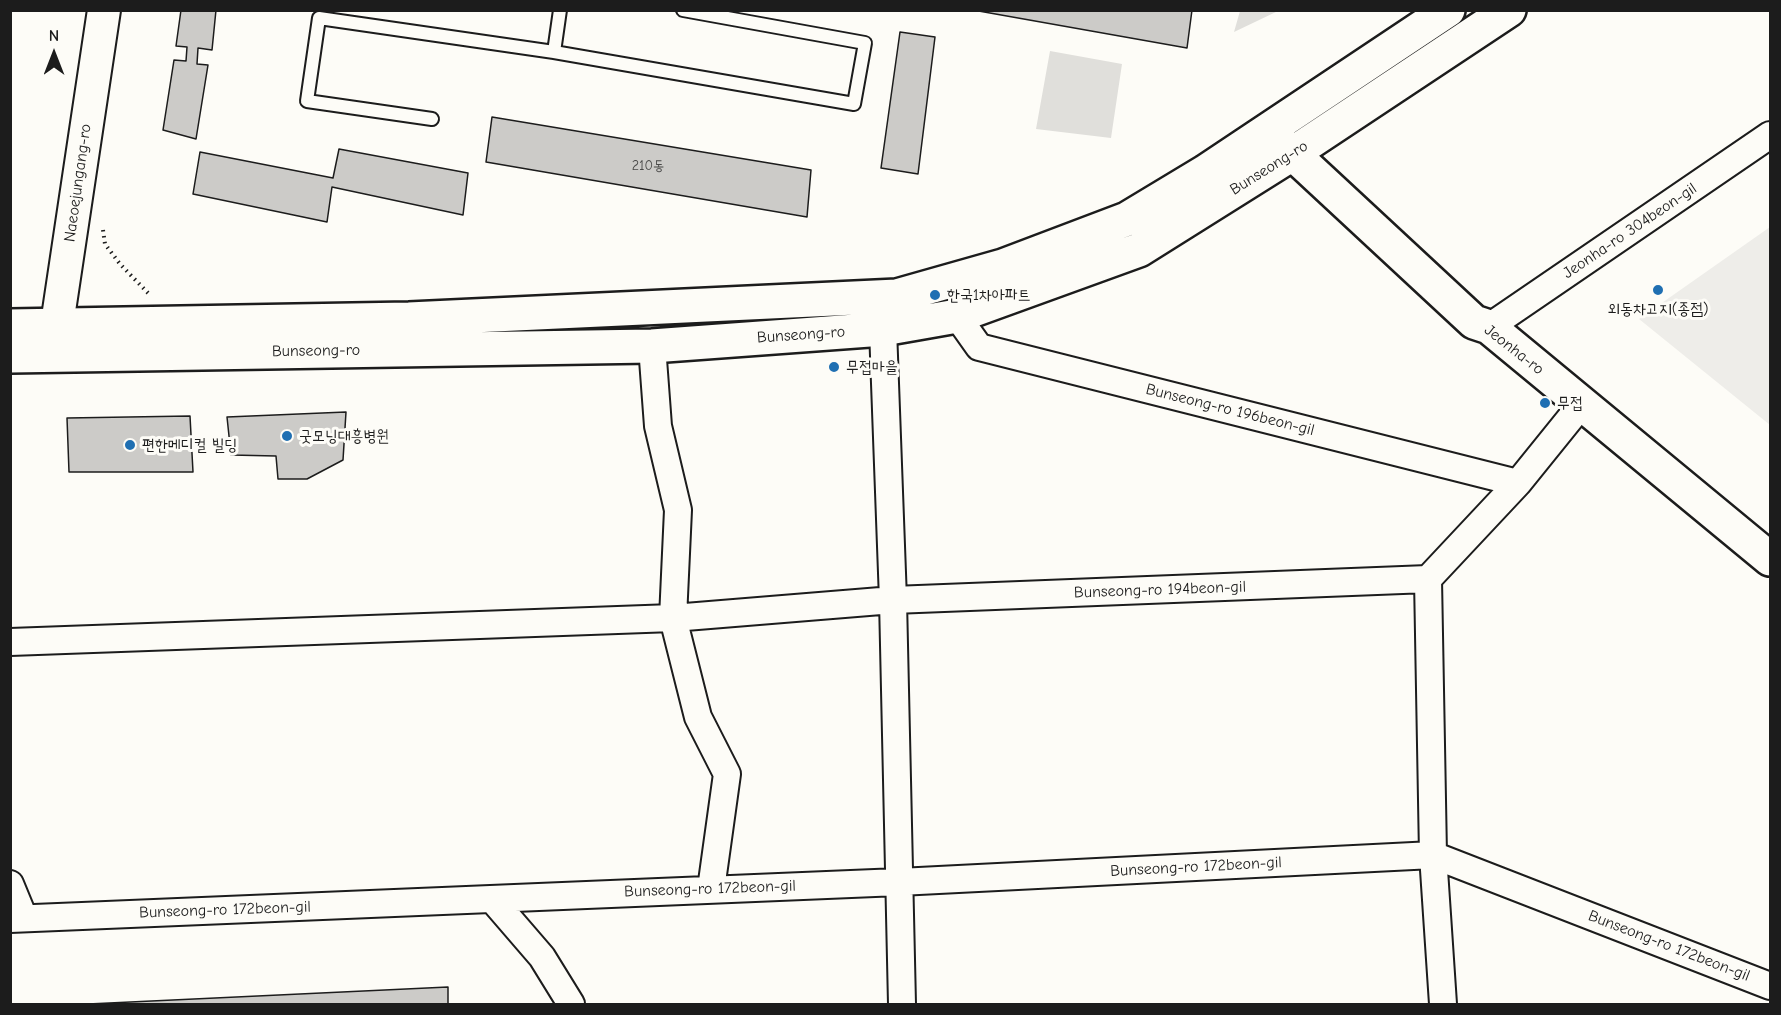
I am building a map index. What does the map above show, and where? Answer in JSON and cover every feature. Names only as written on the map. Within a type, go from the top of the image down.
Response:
[{"type":"main road","name":"Bunseong-ro","points":[[10,356],[55,339],[409,319],[897,296],[1004,266],[1127,219],[1205,172],[1448,10]]},
{"type":"main road","name":"Bunseong-ro","points":[[10,326],[55,339],[652,346],[883,329],[957,316],[1139,250],[1292,154],[1509,10]]},
{"type":"main road","name":"Jeonha-ro","points":[[1268,130],[1474,322],[1489,327],[1770,560]]},
{"type":"street","name":"Naeoejungang-ro","points":[[55,339],[104,10]]},
{"type":"street","name":"Jeonha-ro 304beon-gil","points":[[1489,327],[1770,135]]},
{"type":"street","name":"Bunseong-ro 196beon-gil","points":[[957,316],[980,347],[1518,483]]},
{"type":"street","points":[[883,329],[893,600],[902,1005]]},
{"type":"street","points":[[652,346],[658,426],[678,510],[673,618],[698,717],[727,774],[711,889]]},
{"type":"street","points":[[1443,1005],[1433,855],[1428,579],[1518,483],[1581,405]]},
{"type":"street","name":"Bunseong-ro 194beon-gil","points":[[673,618],[893,600],[1428,579]]},
{"type":"street","points":[[10,642],[673,618]]},
{"type":"street","name":"Bunseong-ro 172beon-gil","points":[[10,884],[17,919],[899,882],[1433,855],[1770,986]]},
{"type":"street","points":[[492,900],[542,957],[571,1005]]},
{"type":"lane","points":[[554,52],[560,10]]},
{"type":"lane","points":[[432,119],[307,101],[319,18],[554,52],[854,104],[865,43],[683,10]]},
{"type":"path","points":[[120,264],[148,294]]},
{"type":"shaded area","points":[[1240,10],[1278,11],[1234,32]]},
{"type":"shaded area","points":[[1050,51],[1122,64],[1111,138],[1036,129]]},
{"type":"shaded area","points":[[1770,227],[1770,425],[1639,319]]},
{"type":"building","points":[[181,10],[216,10],[212,50],[198,48],[197,64],[208,65],[196,139],[163,130],[174,60],[186,61],[187,47],[176,46]]},
{"type":"building","points":[[973,10],[1192,10],[1187,48]]},
{"type":"building","points":[[900,32],[935,37],[918,174],[881,168]]},
{"type":"building","points":[[492,117],[811,170],[807,217],[486,162]]},
{"type":"building","points":[[339,149],[468,173],[463,215],[332,187],[327,222],[193,194],[200,152],[333,178]]},
{"type":"building","name":"굿모닝대흥병원","points":[[346,412],[343,460],[307,479],[278,479],[276,456],[231,455],[227,417]]},
{"type":"building","name":"편한메디컬 빌딩","points":[[190,416],[193,472],[69,472],[67,418]]},
{"type":"building","points":[[448,987],[448,1004],[88,1004]]},
{"type":"place","name":"외동차고지(종점)","points":[[1658,290]]},
{"type":"place","name":"한국1차아파트","points":[[935,295]]},
{"type":"place","name":"무접마을","points":[[834,367]]},
{"type":"place","name":"무접","points":[[1545,403]]},
{"type":"place","name":"굿모닝대흥병원","points":[[287,436]]},
{"type":"place","name":"편한메디컬 빌딩","points":[[130,445]]}]
